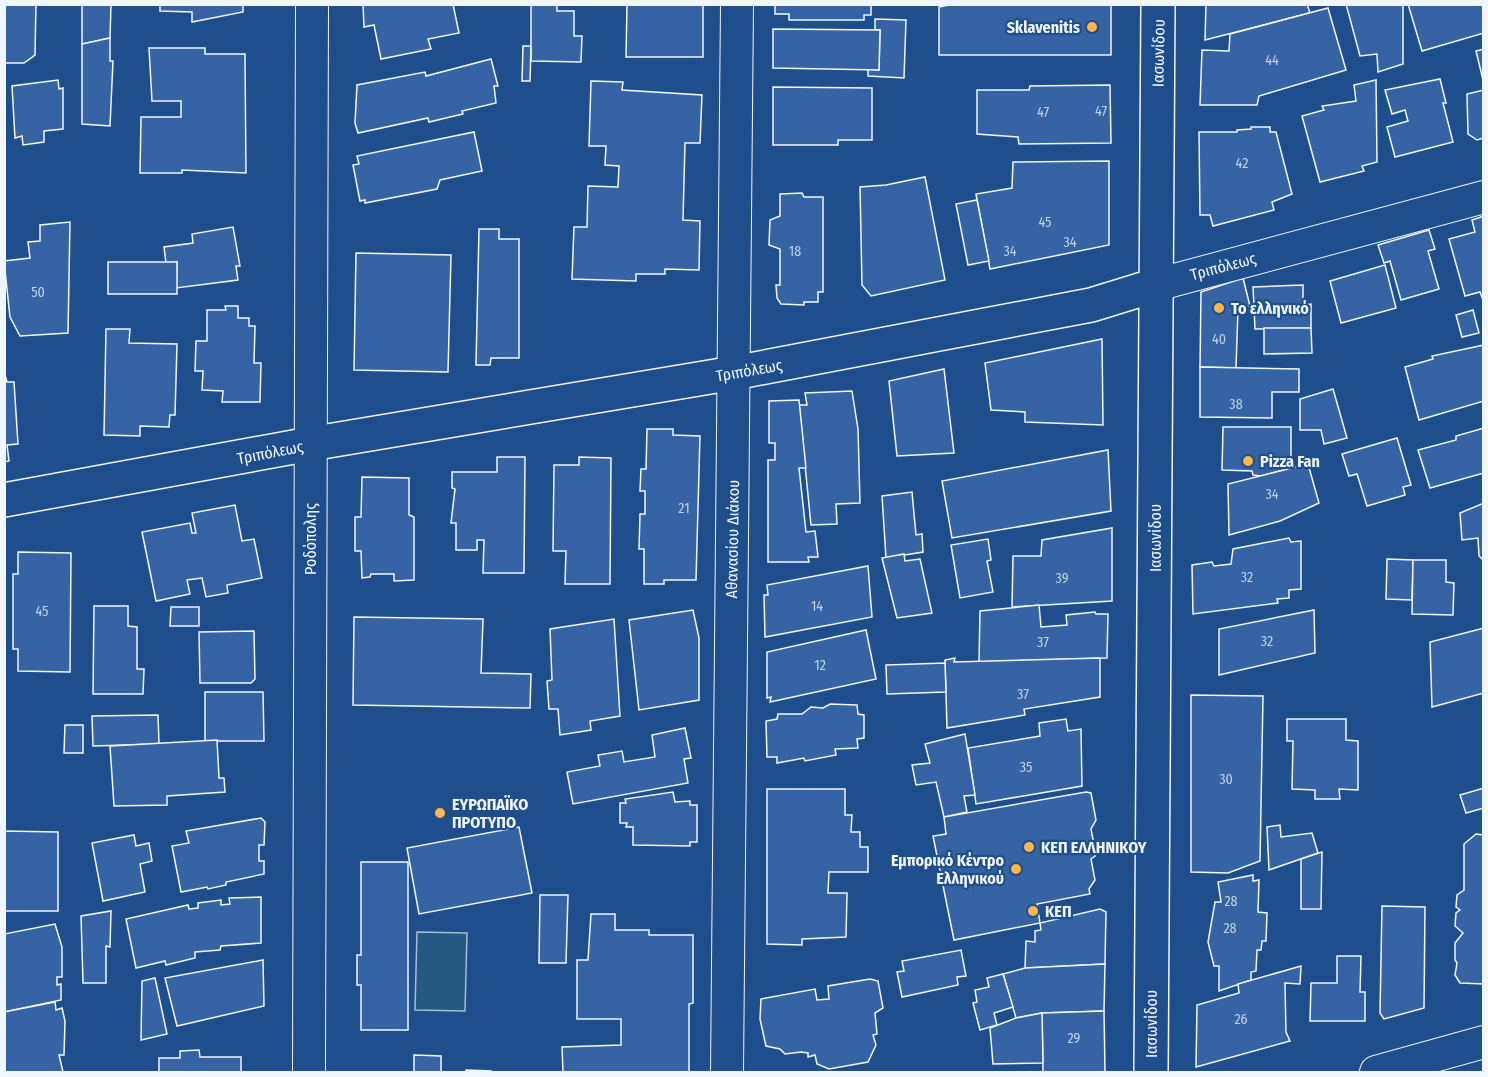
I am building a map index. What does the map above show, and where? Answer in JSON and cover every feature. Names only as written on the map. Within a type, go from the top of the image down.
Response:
[{"type":"street","name":"Ροδόπολης","points":[[309,1072],[312,4]]},
{"type":"street","name":"Αθανασίου Διάκου","points":[[727,1072],[737,4]]},
{"type":"street","name":"Ιασωνίδου","points":[[1151,1072],[1158,4]]},
{"type":"street","name":"Τριπόλεως","points":[[4,500],[310,444],[734,373],[1091,305],[1156,285],[1484,197]]},
{"type":"street","points":[[1376,1072],[1484,1042]]},
{"type":"shaded area","points":[[417,932],[467,933],[465,1011],[415,1010]]},
{"type":"building","points":[[4,4],[36,4],[35,55],[24,63],[4,63]]},
{"type":"building","points":[[82,4],[111,4],[110,38],[82,44]]},
{"type":"building","points":[[160,4],[243,4],[243,12],[192,22],[192,12],[160,11]]},
{"type":"building","points":[[363,4],[453,4],[459,33],[428,39],[431,49],[381,59],[374,25],[364,27]]},
{"type":"building","points":[[627,4],[703,4],[703,57],[626,57]]},
{"type":"building","points":[[775,4],[871,4],[871,15],[864,15],[864,20],[789,20],[789,14],[775,14]]},
{"type":"building","points":[[954,4],[1111,4],[1111,55],[939,55],[939,7]]},
{"type":"building","points":[[1206,4],[1307,4],[1310,13],[1205,40]]},
{"type":"building","points":[[1346,4],[1403,4],[1403,64],[1378,72],[1377,54],[1360,56]]},
{"type":"building","points":[[1408,4],[1484,4],[1484,33],[1422,51]]},
{"type":"building","points":[[531,5],[557,5],[557,11],[574,11],[574,36],[582,36],[581,62],[531,61]]},
{"type":"building","points":[[1328,8],[1346,70],[1259,96],[1257,105],[1200,105],[1202,50],[1229,51],[1230,34]]},
{"type":"building","points":[[875,19],[906,20],[904,78],[868,76],[868,69],[879,70],[880,30],[875,30]]},
{"type":"building","points":[[773,29],[880,30],[879,70],[773,68]]},
{"type":"building","points":[[110,38],[110,61],[113,61],[110,126],[82,124],[82,44]]},
{"type":"building","points":[[523,46],[531,46],[530,81],[522,81]]},
{"type":"building","points":[[149,48],[205,48],[205,54],[245,54],[246,173],[182,170],[182,173],[140,173],[141,117],[181,117],[181,101],[152,101]]},
{"type":"building","points":[[1484,49],[1484,84],[1476,51]]},
{"type":"building","points":[[491,59],[498,86],[494,86],[496,103],[429,122],[428,118],[358,133],[355,123],[357,85],[425,72],[426,76]]},
{"type":"building","points":[[1440,79],[1446,103],[1443,103],[1453,142],[1395,157],[1387,127],[1408,121],[1405,110],[1392,114],[1385,90]]},
{"type":"building","points":[[58,80],[59,89],[63,88],[63,129],[44,131],[44,142],[23,145],[22,136],[15,138],[12,86]]},
{"type":"building","points":[[1376,80],[1377,162],[1362,166],[1364,171],[1320,182],[1302,116],[1324,110],[1322,106],[1356,101],[1354,85]]},
{"type":"building","points":[[591,81],[623,82],[622,90],[702,95],[700,143],[685,143],[683,220],[700,221],[699,270],[665,269],[665,274],[636,274],[636,281],[572,279],[574,227],[587,227],[588,186],[618,187],[619,166],[605,165],[606,146],[589,146]]},
{"type":"building","points":[[1110,85],[1111,143],[1019,144],[1018,137],[977,134],[977,90],[1029,90],[1030,86]]},
{"type":"building","points":[[773,87],[872,88],[872,140],[838,140],[838,145],[773,145]]},
{"type":"building","points":[[1484,90],[1484,138],[1477,140],[1468,134],[1467,94]]},
{"type":"building","points":[[1251,127],[1270,127],[1270,132],[1276,132],[1292,194],[1272,202],[1274,210],[1213,226],[1210,215],[1200,215],[1199,132],[1237,132],[1237,130],[1251,129]]},
{"type":"building","points":[[474,132],[482,171],[440,180],[437,189],[365,203],[365,200],[360,201],[353,165],[359,164],[357,156]]},
{"type":"building","points":[[1109,161],[1109,245],[990,269],[976,194],[1012,188],[1013,162]]},
{"type":"building","points":[[925,177],[945,280],[871,296],[862,285],[860,187],[886,185]]},
{"type":"building","points":[[802,193],[804,197],[823,197],[823,292],[818,292],[818,302],[804,302],[804,305],[781,304],[777,298],[776,285],[780,285],[780,249],[769,245],[770,220],[780,216],[780,194]]},
{"type":"building","points":[[977,200],[989,261],[968,265],[956,204]]},
{"type":"building","points":[[1484,216],[1483,300],[1480,292],[1465,296],[1449,239],[1475,232],[1472,220]]},
{"type":"building","points":[[70,222],[68,333],[20,336],[10,317],[4,261],[30,258],[28,242],[40,241],[40,225]]},
{"type":"building","points":[[233,227],[240,266],[236,266],[238,280],[176,288],[177,262],[166,263],[164,247],[193,243],[192,234]]},
{"type":"building","points":[[479,229],[499,229],[499,239],[519,239],[519,358],[491,358],[490,365],[476,365]]},
{"type":"building","points":[[1429,230],[1435,249],[1428,251],[1439,289],[1401,300],[1390,261],[1384,263],[1378,245]]},
{"type":"building","points":[[356,253],[451,255],[448,372],[354,370]]},
{"type":"building","points":[[108,262],[177,262],[177,294],[108,294]]},
{"type":"building","points":[[1385,265],[1396,308],[1341,323],[1330,281]]},
{"type":"building","points":[[1243,278],[1250,306],[1238,310],[1236,368],[1200,367],[1201,292]]},
{"type":"building","points":[[1303,285],[1303,305],[1311,304],[1311,328],[1255,329],[1253,287]]},
{"type":"building","points":[[225,306],[238,306],[238,318],[249,318],[249,326],[255,326],[254,363],[261,363],[260,402],[222,402],[223,391],[202,390],[203,371],[195,371],[196,341],[207,341],[207,310],[226,310]]},
{"type":"building","points":[[1473,310],[1479,333],[1462,337],[1456,315]]},
{"type":"building","points":[[1264,328],[1311,328],[1312,353],[1264,354]]},
{"type":"building","points":[[106,329],[130,329],[129,343],[177,344],[175,415],[170,415],[169,427],[140,426],[140,436],[104,435]]},
{"type":"building","points":[[1102,339],[1103,425],[1025,422],[1025,412],[991,410],[985,363]]},
{"type":"building","points":[[1484,345],[1484,401],[1419,420],[1405,367],[1433,359],[1432,356]]},
{"type":"building","points":[[1200,367],[1299,369],[1299,392],[1272,392],[1272,418],[1200,417]]},
{"type":"building","points":[[944,369],[954,453],[897,456],[889,381]]},
{"type":"building","points":[[4,371],[7,382],[14,382],[18,444],[7,445],[9,461],[4,462]]},
{"type":"building","points":[[1333,389],[1347,438],[1324,444],[1321,430],[1300,430],[1300,399]]},
{"type":"building","points":[[852,391],[858,429],[860,503],[836,504],[837,524],[811,525],[799,405],[807,405],[805,393]]},
{"type":"building","points":[[799,400],[806,468],[799,468],[806,532],[815,531],[818,557],[808,557],[809,562],[768,562],[768,460],[775,460],[775,443],[769,443],[769,401]]},
{"type":"building","points":[[1223,427],[1291,427],[1291,468],[1261,476],[1253,475],[1252,471],[1222,470]]},
{"type":"building","points":[[1484,428],[1484,473],[1430,488],[1418,450],[1456,440],[1456,436]]},
{"type":"building","points":[[647,429],[673,429],[673,435],[700,436],[696,580],[664,580],[664,584],[644,584],[644,549],[639,549],[640,514],[645,514],[645,491],[640,491],[641,469],[646,469]]},
{"type":"building","points":[[1397,438],[1411,485],[1403,487],[1405,495],[1367,506],[1357,474],[1349,476],[1342,454]]},
{"type":"building","points":[[1108,450],[1111,511],[952,538],[942,481]]},
{"type":"building","points":[[497,457],[525,457],[524,573],[483,573],[484,540],[477,540],[477,550],[456,550],[456,523],[451,523],[455,489],[452,488],[452,472],[497,472]]},
{"type":"building","points":[[579,457],[611,458],[610,584],[565,584],[566,551],[553,551],[554,465],[579,465]]},
{"type":"building","points":[[1308,464],[1319,503],[1280,521],[1229,535],[1228,484]]},
{"type":"building","points":[[362,477],[409,478],[409,515],[414,517],[414,580],[394,581],[394,574],[371,574],[370,577],[362,578],[361,551],[355,551],[355,517],[361,517]]},
{"type":"building","points":[[912,492],[916,535],[922,534],[923,552],[886,558],[882,496]]},
{"type":"building","points":[[1484,503],[1484,561],[1479,556],[1478,538],[1462,540],[1460,513]]},
{"type":"building","points":[[235,505],[242,541],[254,539],[262,578],[227,585],[228,593],[206,597],[202,578],[187,580],[190,594],[156,601],[142,532],[190,523],[192,533],[196,533],[192,513]]},
{"type":"building","points":[[1112,528],[1112,601],[1012,607],[1013,556],[1041,556],[1042,540]]},
{"type":"building","points":[[1289,538],[1291,542],[1301,541],[1301,589],[1289,590],[1289,598],[1277,599],[1278,603],[1193,614],[1192,565],[1212,562],[1214,566],[1231,564],[1233,549]]},
{"type":"building","points":[[988,539],[991,560],[987,561],[993,592],[960,598],[951,545]]},
{"type":"building","points":[[18,552],[71,553],[70,672],[18,671],[18,649],[13,649],[13,574],[18,574]]},
{"type":"building","points":[[904,554],[905,561],[920,559],[932,613],[897,618],[882,558]]},
{"type":"building","points":[[1387,559],[1413,560],[1412,600],[1386,599]]},
{"type":"building","points":[[1413,560],[1446,560],[1446,582],[1454,583],[1453,615],[1412,614]]},
{"type":"building","points":[[868,566],[872,617],[765,637],[764,595],[768,595],[767,585]]},
{"type":"building","points":[[1039,605],[1041,627],[1067,625],[1066,615],[1095,612],[1096,614],[1108,614],[1107,658],[979,662],[980,611]]},
{"type":"building","points":[[94,606],[128,606],[128,626],[137,627],[137,669],[144,669],[143,694],[93,694]]},
{"type":"building","points":[[171,607],[199,607],[199,626],[170,626]]},
{"type":"building","points":[[693,610],[699,638],[699,700],[639,710],[629,620]]},
{"type":"building","points":[[1314,610],[1315,653],[1219,675],[1219,629]]},
{"type":"building","points":[[354,617],[483,619],[481,673],[531,674],[530,708],[353,705]]},
{"type":"building","points":[[614,619],[620,716],[590,721],[591,730],[560,735],[558,709],[549,709],[547,681],[552,680],[550,629]]},
{"type":"building","points":[[1484,628],[1484,693],[1432,707],[1430,642]]},
{"type":"building","points":[[866,630],[876,679],[770,702],[771,697],[767,698],[767,652]]},
{"type":"building","points":[[254,631],[255,679],[251,683],[200,683],[199,632]]},
{"type":"building","points":[[955,658],[954,662],[1100,658],[1100,697],[1024,709],[1025,715],[947,728],[945,660]]},
{"type":"building","points":[[945,663],[946,692],[887,694],[886,665]]},
{"type":"building","points":[[205,692],[263,692],[264,741],[205,741]]},
{"type":"building","points":[[1191,695],[1263,696],[1260,861],[1228,873],[1191,872]]},
{"type":"building","points":[[830,704],[857,705],[858,714],[864,715],[864,738],[857,739],[858,748],[835,749],[836,755],[805,761],[804,758],[777,763],[777,757],[767,757],[766,721],[777,719],[778,714],[802,714],[811,707],[823,708]]},
{"type":"building","points":[[158,715],[159,744],[93,746],[92,716]]},
{"type":"building","points":[[1066,719],[1068,731],[1081,729],[1082,786],[976,804],[968,748],[1040,736],[1039,723]]},
{"type":"building","points":[[1287,719],[1346,719],[1346,740],[1358,741],[1358,790],[1339,789],[1340,799],[1315,799],[1315,790],[1292,789],[1293,741],[1287,741]]},
{"type":"building","points":[[65,725],[83,725],[83,753],[64,753]]},
{"type":"building","points":[[685,728],[691,758],[684,759],[688,783],[573,804],[567,772],[600,766],[598,755],[622,751],[624,762],[655,757],[652,735]]},
{"type":"building","points":[[965,734],[975,795],[964,796],[967,812],[944,817],[936,782],[916,785],[912,765],[930,763],[925,744]]},
{"type":"building","points":[[217,740],[219,778],[224,778],[225,792],[167,796],[167,805],[114,806],[110,746]]},
{"type":"building","points":[[1484,788],[1484,808],[1466,813],[1460,795]]},
{"type":"building","points":[[767,789],[845,789],[845,815],[852,815],[851,832],[860,832],[860,847],[868,847],[868,872],[829,872],[828,893],[847,893],[846,937],[802,939],[802,945],[767,944]]},
{"type":"building","points":[[673,792],[675,802],[690,801],[690,805],[697,805],[697,842],[690,842],[690,846],[633,845],[633,827],[626,827],[627,823],[620,823],[620,803],[626,803],[625,799]]},
{"type":"building","name":"Εμπορικό Κέντρο Ελληνικού","points":[[1091,793],[1096,820],[1091,829],[1095,856],[1091,859],[1095,880],[1089,889],[1090,894],[1037,904],[1040,923],[954,940],[933,836],[946,834],[944,817]]},
{"type":"building","points":[[261,818],[265,822],[264,845],[259,845],[259,861],[264,861],[264,874],[226,882],[226,885],[208,889],[207,887],[181,892],[172,846],[189,843],[186,831]]},
{"type":"building","points":[[1280,825],[1281,837],[1312,833],[1318,853],[1269,870],[1267,827]]},
{"type":"building","points":[[519,827],[532,893],[419,914],[407,848]]},
{"type":"building","points":[[4,831],[58,832],[58,911],[4,911]]},
{"type":"building","points":[[1476,834],[1484,835],[1484,984],[1460,983],[1455,975],[1457,963],[1455,943],[1463,933],[1455,926],[1456,913],[1460,910],[1456,907],[1457,895],[1464,890],[1464,844]]},
{"type":"building","points":[[134,835],[136,846],[149,843],[152,861],[140,864],[145,892],[103,901],[92,843]]},
{"type":"building","points":[[1322,852],[1321,909],[1301,909],[1301,859]]},
{"type":"building","points":[[361,862],[408,862],[408,1030],[361,1030],[361,985],[357,985],[357,955],[361,955]]},
{"type":"building","points":[[1253,875],[1253,881],[1259,880],[1258,912],[1267,913],[1266,941],[1262,941],[1261,950],[1257,950],[1256,971],[1251,972],[1251,980],[1219,991],[1219,966],[1214,966],[1208,942],[1215,902],[1221,902],[1218,882]]},
{"type":"building","points":[[540,895],[568,895],[566,963],[539,963]]},
{"type":"building","points":[[261,897],[261,943],[221,946],[220,950],[195,952],[195,958],[166,965],[165,961],[136,968],[126,919],[188,905],[189,909],[198,908],[198,903],[221,900],[221,905],[230,904],[229,898]]},
{"type":"building","points":[[1382,906],[1425,907],[1424,1008],[1384,1019],[1380,1013]]},
{"type":"building","points":[[1100,909],[1106,912],[1105,964],[1025,968],[1026,941],[1035,942],[1035,931],[1041,930],[1040,923]]},
{"type":"building","points":[[111,911],[110,947],[106,946],[106,983],[83,983],[81,916]]},
{"type":"building","points":[[591,914],[615,914],[615,930],[649,930],[649,935],[693,935],[693,1003],[689,1004],[689,1072],[563,1072],[562,1047],[621,1045],[621,1019],[577,1019],[577,960],[588,960]]},
{"type":"building","points":[[55,924],[62,947],[62,977],[57,977],[57,985],[61,984],[61,1000],[4,1012],[4,934]]},
{"type":"building","points":[[961,950],[966,976],[957,977],[958,985],[902,997],[897,972],[904,971],[902,961]]},
{"type":"building","points":[[1337,956],[1361,956],[1360,992],[1365,992],[1365,1021],[1310,1021],[1311,983],[1337,983]]},
{"type":"building","points":[[263,960],[264,1006],[177,1026],[165,978]]},
{"type":"building","points":[[1105,964],[1104,1011],[1042,1013],[1016,1018],[1003,974],[1025,968]]},
{"type":"building","points":[[1301,966],[1300,984],[1285,983],[1286,1032],[1290,1041],[1196,1067],[1197,1005],[1239,993],[1238,984]]},
{"type":"building","points":[[1003,974],[1013,1007],[994,1013],[997,1025],[980,1030],[973,1003],[977,1002],[975,990],[989,987],[987,978]]},
{"type":"building","points":[[155,978],[167,1034],[141,1040],[142,981]]},
{"type":"building","points":[[870,979],[878,981],[883,1008],[875,1013],[877,1034],[873,1035],[876,1045],[868,1062],[829,1069],[817,1064],[815,1055],[808,1057],[808,1053],[801,1052],[785,1054],[780,1049],[766,1046],[760,1019],[761,999],[815,989],[817,1000],[829,999],[828,986]]},
{"type":"building","points":[[55,1002],[56,1010],[62,1008],[65,1021],[64,1055],[59,1055],[63,1072],[4,1072],[4,1012]]},
{"type":"building","points":[[1104,1011],[1105,1072],[1043,1072],[1042,1013]]},
{"type":"building","points":[[1042,1013],[1043,1063],[993,1064],[990,1028],[1016,1018]]},
{"type":"building","points":[[199,1050],[200,1057],[241,1057],[241,1072],[159,1072],[159,1058],[180,1058],[180,1051]]},
{"type":"building","points":[[414,1055],[441,1056],[441,1072],[414,1072]]},
{"type":"building","points":[[466,1070],[491,1071],[491,1072],[466,1072]]},
{"type":"place","name":"Sklavenitis","points":[[1092,27]]},
{"type":"place","name":"Το ελληνικό","points":[[1219,308]]},
{"type":"place","name":"Pizza Fan","points":[[1248,461]]},
{"type":"place","name":"ΕΥΡΩΠΑΪΚΟ ΠΡΟΤΥΠΟ","points":[[440,813]]},
{"type":"place","name":"ΚΕΠ ΕΛΛΗΝΙΚΟΥ","points":[[1029,847]]},
{"type":"place","name":"Εμπορικό Κέντρο Ελληνικού","points":[[1016,869]]},
{"type":"place","name":"ΚΕΠ","points":[[1033,911]]}]
